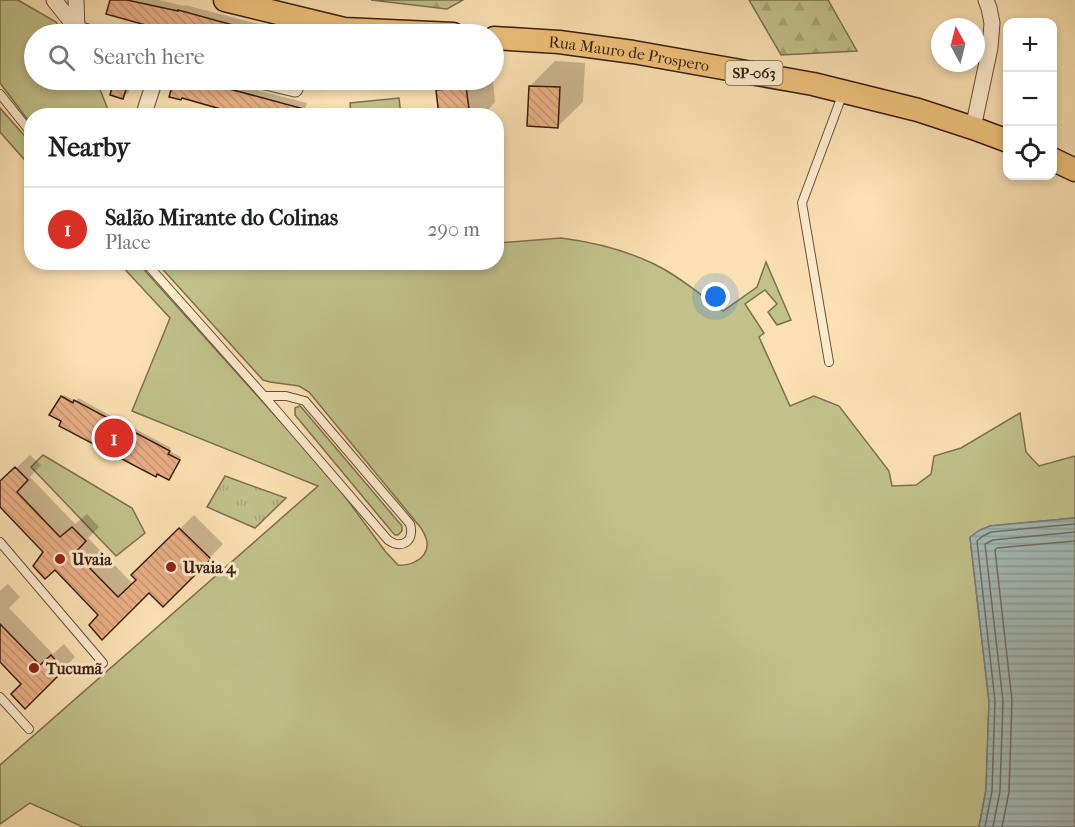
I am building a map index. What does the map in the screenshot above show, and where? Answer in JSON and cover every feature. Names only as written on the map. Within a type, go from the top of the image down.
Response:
[{"type":"main road","points":[[225,0],[323,24]]},
{"type":"main road","name":"Rua Mauro de Prospero","points":[[504,39],[559,42],[633,52],[813,84],[918,110],[1003,139]]},
{"type":"main road","points":[[1057,161],[1075,170]]},
{"type":"street","points":[[54,0],[73,24]]},
{"type":"street","points":[[76,0],[77,24]]},
{"type":"street","points":[[973,128],[990,48],[992,23],[986,0]]},
{"type":"street","points":[[146,108],[152,90]]},
{"type":"lane","points":[[829,362],[802,203],[844,91]]},
{"type":"lane","points":[[0,94],[24,124]]},
{"type":"lane","points":[[151,270],[388,540],[396,544],[408,541],[412,533],[410,524],[305,401],[286,396],[264,396]]},
{"type":"lane","points":[[0,542],[103,663]]},
{"type":"lane","points":[[0,697],[29,729]]},
{"type":"green space","points":[[0,0],[18,0],[58,24],[24,24],[24,90],[100,90],[107,108],[24,108],[24,115],[0,83]]},
{"type":"green space","points":[[371,0],[463,0],[447,9]]},
{"type":"green space","points":[[749,0],[828,0],[857,51],[781,55]]},
{"type":"green space","points":[[399,98],[400,108],[350,108],[350,103]]},
{"type":"green space","points":[[0,108],[24,135],[24,159],[0,132]]},
{"type":"green space","points":[[561,238],[609,247],[643,259],[672,274],[723,311],[757,287],[766,262],[791,320],[777,325],[768,312],[777,304],[765,290],[745,304],[764,333],[759,337],[790,406],[814,396],[839,406],[889,471],[892,486],[916,485],[931,474],[934,456],[961,448],[1020,413],[1026,452],[1039,466],[1075,456],[1075,518],[990,526],[970,538],[989,701],[986,790],[979,827],[83,827],[30,803],[0,824],[0,765],[318,486],[132,411],[170,318],[125,270],[144,270],[332,479],[385,551],[398,565],[402,565],[412,563],[424,555],[427,541],[421,528],[309,392],[299,386],[263,380],[163,270],[504,270],[504,242]]},
{"type":"green space","points":[[300,406],[402,526],[402,531],[398,535],[393,533],[295,415],[295,408]]},
{"type":"green space","points":[[43,455],[132,508],[145,533],[116,556],[31,467]]},
{"type":"green space","points":[[225,476],[286,498],[255,528],[207,507]]},
{"type":"water","points":[[1075,518],[1075,827],[979,827],[986,790],[989,701],[970,537],[990,526]]},
{"type":"building","points":[[110,0],[127,0],[178,10],[229,24],[142,24],[106,14]]},
{"type":"building","points":[[529,86],[560,87],[558,128],[527,126]]},
{"type":"building","points":[[111,90],[126,90],[123,99],[110,95]]},
{"type":"building","points":[[171,90],[233,90],[300,108],[217,108],[182,98],[181,100],[169,97]]},
{"type":"building","points":[[436,90],[466,90],[469,108],[438,108]]},
{"type":"building","points":[[61,396],[73,403],[74,400],[170,451],[168,454],[180,460],[169,480],[157,474],[156,477],[59,426],[61,421],[49,415]]},
{"type":"building","name":"Uvaia","points":[[15,467],[28,480],[17,492],[60,537],[72,527],[86,541],[75,553],[118,597],[136,580],[131,575],[179,528],[211,559],[163,607],[149,593],[102,640],[89,625],[98,615],[55,570],[45,579],[33,566],[43,552],[0,507],[0,481]]},
{"type":"building","name":"Tucumã","points":[[0,624],[40,665],[51,655],[64,670],[25,709],[11,694],[21,684],[0,662]]},
{"type":"place","name":"Salão Mirante do Colinas","points":[[114,438]]},
{"type":"place","name":"Uvaia","points":[[60,559]]},
{"type":"place","name":"Uvaia 4","points":[[171,567]]},
{"type":"place","name":"Tucumã","points":[[34,668]]}]
